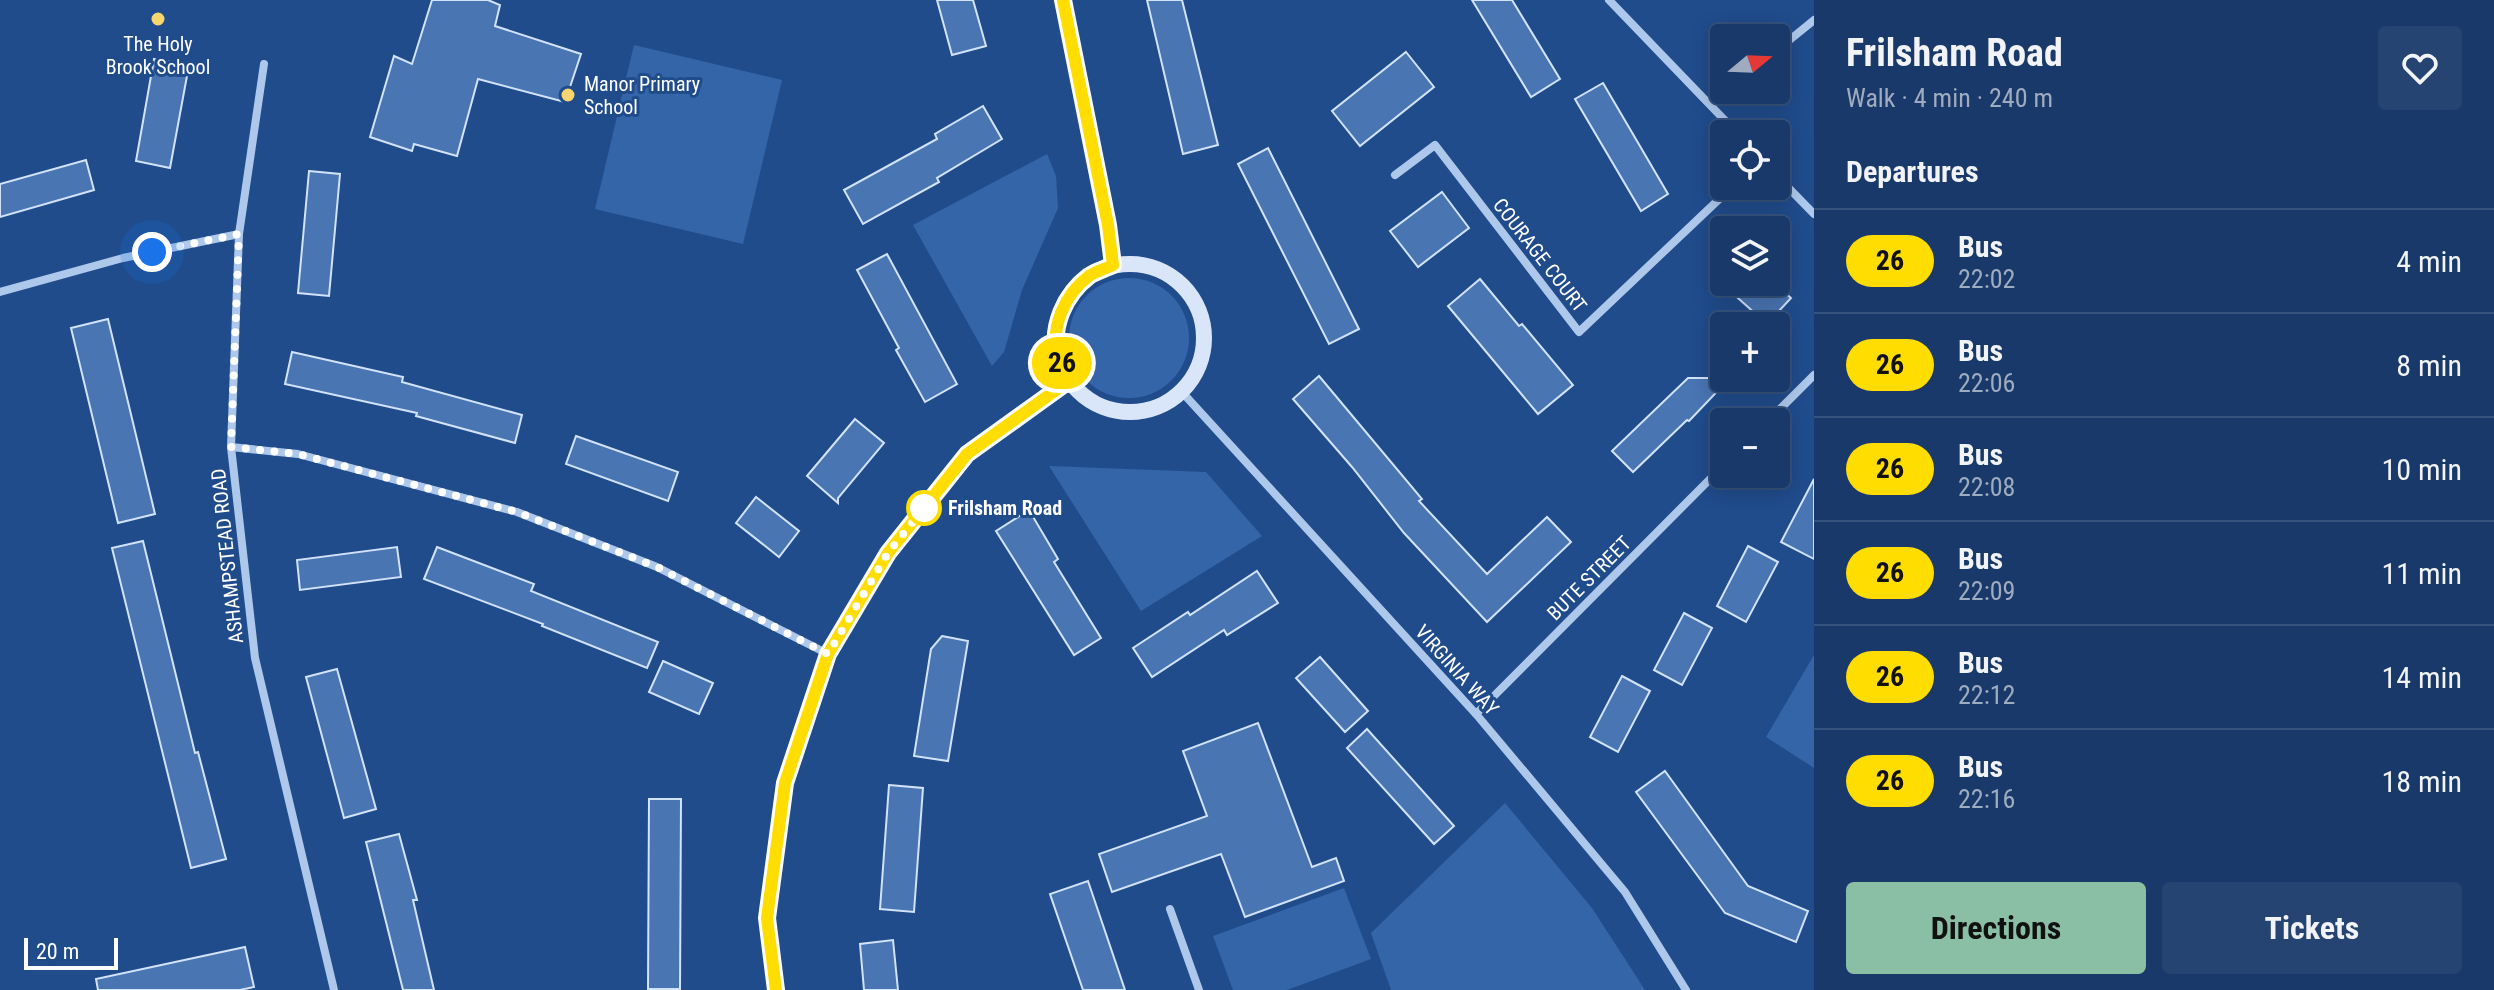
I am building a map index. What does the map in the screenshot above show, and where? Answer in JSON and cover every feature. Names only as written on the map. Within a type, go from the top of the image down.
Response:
[{"type":"street","points":[[1063,0],[1108,225],[1113,265]]},
{"type":"street","points":[[1609,0],[1725,120]]},
{"type":"street","points":[[1790,40],[1814,20]]},
{"type":"street","name":"ASHAMPSTEAD ROAD","points":[[264,64],[239,234],[231,447],[255,658],[334,990]]},
{"type":"street","name":"COURAGE COURT","points":[[1395,175],[1435,145],[1579,332],[1718,200]]},
{"type":"street","points":[[1790,189],[1814,214]]},
{"type":"street","points":[[0,292],[123,258],[239,234]]},
{"type":"street","points":[[1139,264],[1165,272],[1185,287],[1194,300],[1203,324],[1204,347],[1197,372],[1167,403],[1146,410],[1108,408],[1085,397],[1070,380],[1058,357],[1056,333],[1063,308],[1072,292],[1091,275],[1113,265],[1139,264]]},
{"type":"street","points":[[1781,408],[1814,375]]},
{"type":"street","points":[[776,990],[767,918],[785,783],[828,654],[888,553],[967,454],[1070,380]]},
{"type":"street","name":"VIRGINIA WAY","points":[[1181,391],[1476,714],[1625,892],[1686,990]]},
{"type":"street","points":[[231,447],[298,454],[517,512],[657,567],[828,654]]},
{"type":"street","name":"BUTE STREET","points":[[1476,714],[1710,479]]},
{"type":"street","points":[[1170,909],[1199,990]]},
{"type":"shaded area","points":[[634,45],[782,80],[743,244],[595,209]]},
{"type":"shaded area","points":[[1047,154],[1056,176],[1058,208],[1022,290],[1004,352],[992,366],[913,225]]},
{"type":"shaded area","points":[[1129,278],[1152,283],[1171,296],[1184,315],[1189,338],[1184,361],[1171,380],[1152,393],[1129,398],[1106,393],[1087,380],[1074,361],[1069,338],[1074,315],[1087,296],[1106,283]]},
{"type":"shaded area","points":[[1049,466],[1206,472],[1262,536],[1141,611]]},
{"type":"shaded area","points":[[1814,655],[1814,768],[1766,737]]},
{"type":"shaded area","points":[[1505,803],[1592,908],[1645,990],[1391,990],[1371,933]]},
{"type":"shaded area","points":[[1344,888],[1371,959],[1287,990],[1233,990],[1213,936]]},
{"type":"building","points":[[432,0],[488,0],[500,5],[495,26],[581,54],[565,102],[478,79],[457,156],[414,144],[412,151],[370,137],[394,56],[412,64]]},
{"type":"building","points":[[937,0],[973,0],[986,46],[952,55]]},
{"type":"building","points":[[1147,0],[1182,0],[1218,145],[1183,154]]},
{"type":"building","points":[[1472,0],[1512,0],[1560,79],[1531,97]]},
{"type":"building","points":[[1406,52],[1434,87],[1360,146],[1332,111]]},
{"type":"building","points":[[154,59],[189,65],[170,168],[136,161]]},
{"type":"building","points":[[1603,83],[1668,194],[1641,211],[1575,99]]},
{"type":"building","points":[[983,106],[1002,139],[937,178],[939,182],[863,224],[844,190],[937,139],[935,134]]},
{"type":"building","points":[[1268,148],[1359,329],[1329,344],[1238,164]]},
{"type":"building","points":[[86,160],[94,190],[0,217],[0,184]]},
{"type":"building","points":[[309,171],[340,174],[329,296],[298,293]]},
{"type":"building","points":[[1442,192],[1469,228],[1418,267],[1390,231]]},
{"type":"building","points":[[887,254],[957,384],[925,402],[857,270]]},
{"type":"building","points":[[1480,279],[1573,385],[1538,414],[1448,306]]},
{"type":"building","points":[[1736,296],[1791,298],[1778,312],[1754,312]]},
{"type":"building","points":[[108,319],[155,514],[118,523],[71,328]]},
{"type":"building","points":[[292,352],[403,377],[402,382],[522,415],[515,443],[416,416],[417,413],[285,384]]},
{"type":"building","points":[[1319,376],[1422,499],[1419,501],[1487,574],[1547,517],[1571,542],[1487,622],[1404,533],[1293,399]]},
{"type":"building","points":[[1688,378],[1710,378],[1710,392],[1717,392],[1633,472],[1612,451]]},
{"type":"building","points":[[855,419],[884,443],[838,498],[838,503],[807,476]]},
{"type":"building","points":[[576,436],[678,472],[668,501],[566,464]]},
{"type":"building","points":[[1814,479],[1814,559],[1781,542]]},
{"type":"building","points":[[756,497],[799,531],[779,557],[736,523]]},
{"type":"building","points":[[1029,510],[1058,559],[1054,562],[1101,638],[1074,655],[996,531]]},
{"type":"building","points":[[143,541],[195,753],[198,752],[226,859],[191,868],[112,548]]},
{"type":"building","points":[[1748,546],[1778,562],[1746,622],[1717,606]]},
{"type":"building","points":[[397,547],[401,577],[300,590],[297,560]]},
{"type":"building","points":[[437,547],[534,584],[531,591],[658,642],[647,668],[424,579]]},
{"type":"building","points":[[1257,571],[1278,603],[1227,635],[1224,630],[1152,677],[1133,648]]},
{"type":"building","points":[[1684,613],[1712,628],[1682,685],[1654,670]]},
{"type":"building","points":[[942,636],[968,641],[948,761],[914,756],[931,649]]},
{"type":"building","points":[[1320,657],[1368,711],[1345,732],[1296,678]]},
{"type":"building","points":[[663,661],[713,683],[699,714],[649,692]]},
{"type":"building","points":[[337,669],[376,809],[344,818],[306,677]]},
{"type":"building","points":[[1622,676],[1650,691],[1618,752],[1590,737]]},
{"type":"building","points":[[1258,723],[1312,867],[1336,858],[1344,881],[1245,917],[1221,854],[1112,892],[1099,854],[1207,816],[1183,751]]},
{"type":"building","points":[[1367,729],[1454,826],[1434,844],[1347,748]]},
{"type":"building","points":[[1665,771],[1748,886],[1808,911],[1796,942],[1725,913],[1636,792]]},
{"type":"building","points":[[889,785],[923,788],[914,912],[880,909]]},
{"type":"building","points":[[649,799],[681,799],[680,989],[648,989]]},
{"type":"building","points":[[399,834],[417,900],[413,900],[434,990],[403,990],[366,842]]},
{"type":"building","points":[[1088,881],[1125,990],[1083,990],[1050,894]]},
{"type":"building","points":[[893,940],[898,990],[864,990],[860,944]]},
{"type":"building","points":[[245,947],[254,987],[240,990],[98,990],[96,979]]},
{"type":"bus line","name":"26","points":[[776,990],[767,918],[785,783],[828,654],[888,553],[967,454],[1070,380],[1058,357],[1056,333],[1063,308],[1072,292],[1091,275],[1113,265],[1108,225],[1063,0]]},
{"type":"place","name":"The Holy Brook School","points":[[158,19]]},
{"type":"place","name":"Manor Primary School","points":[[568,95]]},
{"type":"place","name":"Frilsham Road","points":[[924,508]]},
{"type":"route","points":[[152,252],[239,234],[231,447],[298,454],[517,512],[657,567],[828,654],[888,553],[927,504],[924,508]]}]
